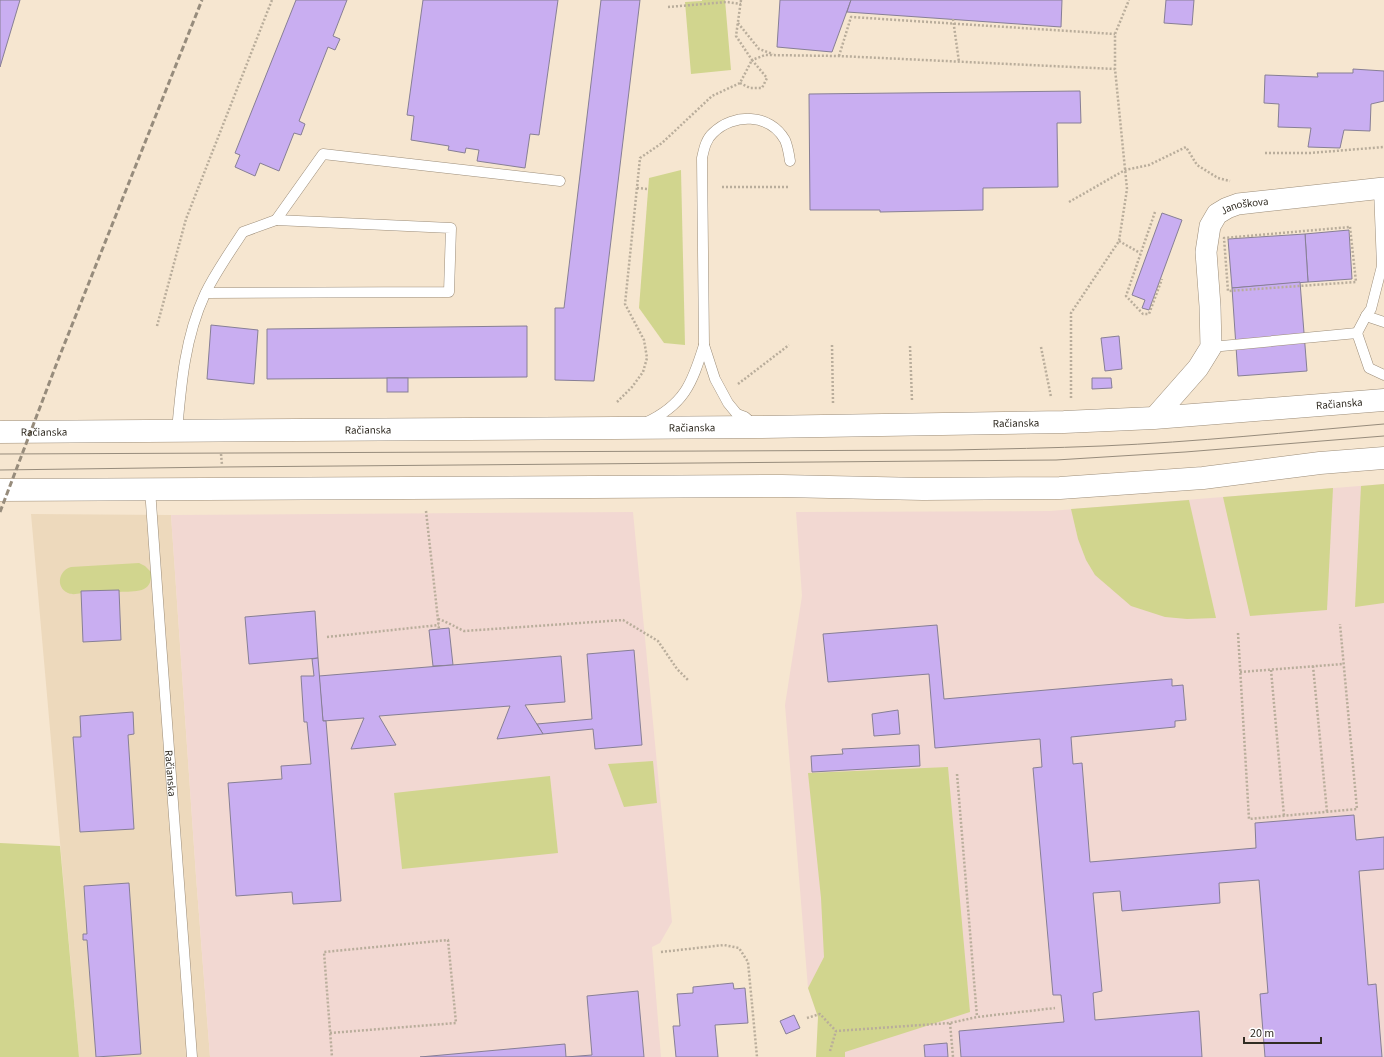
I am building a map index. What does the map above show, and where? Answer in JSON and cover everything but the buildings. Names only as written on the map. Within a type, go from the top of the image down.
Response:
[{"type":"main road","name":"Račianska","points":[[0,432],[757,427],[1064,422],[1154,418],[1384,400]]},
{"type":"main road","points":[[0,490],[774,486],[923,489],[1060,488],[1203,478],[1320,463],[1384,458]]},
{"type":"street","name":"Janoškova","points":[[1211,347],[1206,252],[1210,226],[1217,214],[1238,204],[1382,188]]},
{"type":"street","points":[[1154,418],[1198,368],[1211,347]]},
{"type":"lane","points":[[757,427],[745,417],[738,414],[728,403],[715,379],[704,345],[702,158],[705,146],[712,134],[723,125],[736,120],[749,118],[760,120],[769,124],[777,131],[784,140],[790,161]]},
{"type":"lane","points":[[276,220],[323,154],[560,181]]},
{"type":"lane","points":[[1356,333],[1371,310],[1382,266],[1382,188]]},
{"type":"lane","points":[[177,431],[180,393],[192,329],[206,293],[243,232],[276,220],[451,228],[449,292],[206,293]]},
{"type":"lane","points":[[1366,316],[1384,322]]},
{"type":"lane","points":[[1211,347],[1356,333]]},
{"type":"lane","points":[[1356,333],[1369,368],[1384,375]]},
{"type":"lane","points":[[634,428],[662,414],[677,402],[694,376],[704,345]]},
{"type":"lane","name":"Račianska","points":[[150,489],[160,642],[192,1057]]},
{"type":"path","points":[[156,326],[186,220],[272,0]]},
{"type":"path","points":[[740,83],[750,88],[762,88],[766,78],[736,36],[741,0]]},
{"type":"path","points":[[1071,401],[1071,313],[1118,241],[1127,189],[1115,70],[1115,34],[1129,0]]},
{"type":"path","points":[[668,7],[728,2],[741,4]]},
{"type":"path","points":[[839,56],[851,17],[1115,34]]},
{"type":"path","points":[[953,19],[959,62]]},
{"type":"path","points":[[738,23],[759,49],[778,55]]},
{"type":"path","points":[[617,402],[632,387],[639,377],[647,358],[644,340],[625,304],[640,158],[662,144],[712,96],[740,83],[752,60],[765,55],[839,56],[1115,70]]},
{"type":"path","points":[[1069,202],[1125,170],[1149,164],[1186,147],[1197,165],[1218,178],[1232,181]]},
{"type":"path","points":[[1265,153],[1310,153],[1384,147]]},
{"type":"path","points":[[722,187],[790,187]]},
{"type":"path","points":[[637,188],[648,189]]},
{"type":"path","points":[[1155,212],[1126,296],[1143,314],[1149,314],[1162,279]]},
{"type":"path","points":[[1350,227],[1356,282],[1228,291],[1224,238],[1350,227]]},
{"type":"path","points":[[1118,241],[1140,253]]},
{"type":"path","points":[[737,384],[789,345]]},
{"type":"path","points":[[832,345],[833,405]]},
{"type":"path","points":[[910,346],[912,404]]},
{"type":"path","points":[[1041,347],[1052,401]]},
{"type":"path","points":[[221,431],[222,489]]},
{"type":"path","points":[[426,507],[440,629]]},
{"type":"path","points":[[438,619],[450,623],[464,631],[623,620],[658,641],[677,669],[688,680]]},
{"type":"path","points":[[1238,632],[1249,819],[1357,809],[1340,624]]},
{"type":"path","points":[[327,637],[439,625]]},
{"type":"path","points":[[1240,672],[1343,664]]},
{"type":"path","points":[[1313,666],[1327,812]]},
{"type":"path","points":[[1271,670],[1284,816]]},
{"type":"path","points":[[957,774],[977,1017]]},
{"type":"path","points":[[330,1033],[456,1023],[448,940],[324,952],[330,1033],[332,1057]]},
{"type":"path","points":[[661,952],[724,945],[739,948],[748,962],[757,1057]]},
{"type":"path","points":[[836,1031],[950,1023],[977,1017],[1054,1008]]},
{"type":"path","points":[[807,1018],[820,1014],[836,1031]]},
{"type":"path","points":[[950,1023],[953,1057]]},
{"type":"path","points":[[830,1051],[836,1031]]},
{"type":"shaded area","points":[[1384,484],[1384,1057],[845,1057],[844,1052],[818,1017],[808,988],[785,705],[802,596],[796,512],[1050,511]]},
{"type":"shaded area","points":[[633,512],[672,922],[660,943],[652,947],[661,1057],[210,1057],[171,515]]},
{"type":"shaded area","points":[[31,514],[171,515],[210,1057],[79,1057]]},
{"type":"green space","points":[[725,0],[731,70],[691,74],[685,2]]},
{"type":"green space","points":[[681,170],[685,345],[664,343],[639,308],[649,178]]},
{"type":"green space","points":[[1384,484],[1384,603],[1355,607],[1361,486]]},
{"type":"green space","points":[[1333,488],[1327,610],[1250,616],[1223,497]]},
{"type":"green space","points":[[1189,500],[1216,618],[1187,619],[1165,617],[1131,606],[1095,575],[1086,560],[1078,539],[1071,509]]},
{"type":"green space","points":[[139,563],[151,572],[149,584],[142,590],[119,592],[118,590],[81,591],[81,593],[73,594],[68,593],[61,587],[61,575],[64,571],[71,567]]},
{"type":"green space","points":[[653,761],[657,803],[624,807],[608,764]]},
{"type":"green space","points":[[948,767],[970,1012],[845,1052],[845,1057],[816,1057],[818,1017],[808,988],[824,957],[821,898],[808,773]]},
{"type":"green space","points":[[550,776],[558,853],[402,869],[394,793]]},
{"type":"green space","points":[[0,843],[60,846],[79,1057],[0,1057]]},
{"type":"tram line","points":[[0,454],[1007,449],[1172,442],[1384,424]]},
{"type":"tram line","points":[[0,470],[1056,460],[1185,452],[1384,436]]},
{"type":"railway","points":[[0,512],[58,360],[202,0]]}]
